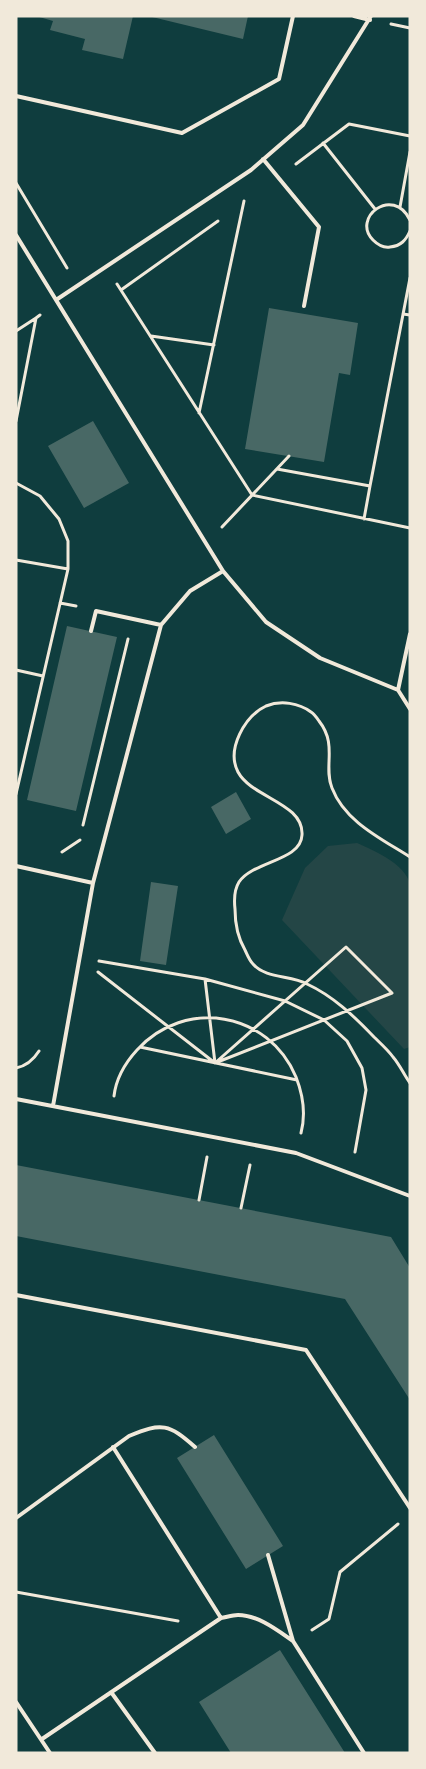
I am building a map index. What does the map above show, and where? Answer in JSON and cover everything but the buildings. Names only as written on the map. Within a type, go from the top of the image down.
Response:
[{"type":"lane","points":[[16,96],[182,134],[279,79],[293,16]]},
{"type":"lane","points":[[56,300],[251,170],[303,126],[371,18],[354,16]]},
{"type":"lane","points":[[263,159],[318,227],[304,306]]},
{"type":"lane","points":[[16,235],[223,571],[266,622],[320,658],[398,690],[410,709]]},
{"type":"lane","points":[[53,1106],[92,884],[161,625],[190,591],[223,571]]},
{"type":"lane","points":[[92,631],[96,611],[161,625]]},
{"type":"lane","points":[[398,690],[410,634]]},
{"type":"lane","points":[[16,866],[92,884]]},
{"type":"lane","points":[[16,1099],[296,1153],[410,1196]]},
{"type":"lane","points":[[16,1295],[306,1350],[410,1508]]},
{"type":"lane","points":[[16,1518],[129,1436],[149,1427],[165,1426],[179,1433],[195,1447]]},
{"type":"lane","points":[[113,1447],[221,1618]]},
{"type":"lane","points":[[268,1555],[293,1641],[364,1753]]},
{"type":"lane","points":[[42,1739],[221,1618],[238,1615],[254,1618],[275,1628],[293,1641]]},
{"type":"lane","points":[[111,1692],[155,1753]]},
{"type":"lane","points":[[16,1702],[50,1753]]},
{"type":"path","points":[[323,143],[375,209]]},
{"type":"path","points":[[400,207],[410,152]]},
{"type":"path","points":[[199,413],[251,170]]},
{"type":"path","points":[[16,183],[78,286]]},
{"type":"path","points":[[410,220],[400,207],[391,204],[382,206],[375,209],[368,223],[368,231],[376,243],[384,247],[393,247],[401,244],[410,231]]},
{"type":"path","points":[[106,267],[252,495],[410,528]]},
{"type":"path","points":[[364,519],[410,278]]},
{"type":"path","points":[[16,331],[36,318],[56,300]]},
{"type":"path","points":[[403,314],[410,315]]},
{"type":"path","points":[[16,421],[36,318]]},
{"type":"path","points":[[150,336],[214,345]]},
{"type":"path","points":[[277,469],[370,486]]},
{"type":"path","points":[[16,483],[40,496],[59,519],[68,541],[68,570],[16,794]]},
{"type":"path","points":[[16,560],[68,570]]},
{"type":"path","points":[[16,670],[43,676]]},
{"type":"path","points":[[410,857],[358,823],[344,809],[332,787],[330,746],[324,727],[312,712],[295,704],[281,703],[267,706],[254,715],[241,730],[236,746],[235,760],[238,772],[249,785],[268,798],[285,806],[296,815],[301,825],[302,835],[300,844],[293,852],[251,872],[239,882],[234,897],[235,923],[243,948],[252,964],[265,973],[307,983],[349,1011],[393,1057],[410,1083]]},
{"type":"path","points":[[346,947],[392,993],[349,1011],[215,1062],[346,947]]},
{"type":"path","points":[[79,958],[205,979],[285,1001],[324,1020],[347,1041],[362,1068],[366,1090],[351,1174]]},
{"type":"path","points":[[79,958],[215,1062]]},
{"type":"path","points":[[205,979],[215,1062]]},
{"type":"path","points":[[112,1118],[116,1086],[130,1058],[151,1036],[189,1018],[210,1017],[231,1020],[271,1041],[290,1062],[302,1091],[304,1122],[296,1153]]},
{"type":"path","points":[[140,1047],[297,1080]]},
{"type":"path","points":[[199,1200],[211,1137]]},
{"type":"path","points":[[241,1208],[254,1145]]},
{"type":"path","points":[[293,1641],[329,1620],[340,1572],[403,1520]]},
{"type":"path","points":[[16,1592],[208,1626]]},
{"type":"shaded area","points":[[357,843],[396,864],[407,877],[410,884],[410,1047],[404,1049],[282,920],[305,868],[328,846]]}]
